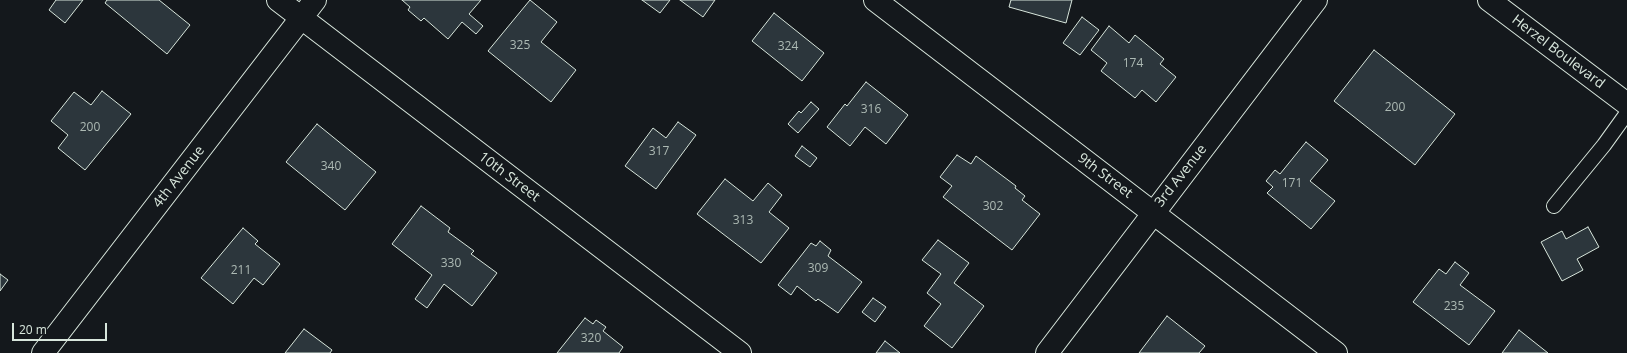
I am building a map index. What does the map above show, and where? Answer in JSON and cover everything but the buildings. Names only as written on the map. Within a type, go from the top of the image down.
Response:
[{"type":"street","name":"10th Street","points":[[278,0],[740,353]]},
{"type":"street","name":"4th Avenue","points":[[43,353],[315,0]]},
{"type":"street","name":"9th Street","points":[[875,0],[1336,353]]},
{"type":"street","name":"3rd Avenue","points":[[1047,353],[1316,0]]},
{"type":"street","name":"Herzel Boulevard","points":[[1489,0],[1627,104]]},
{"type":"lane","points":[[1554,206],[1604,145],[1627,113]]}]
